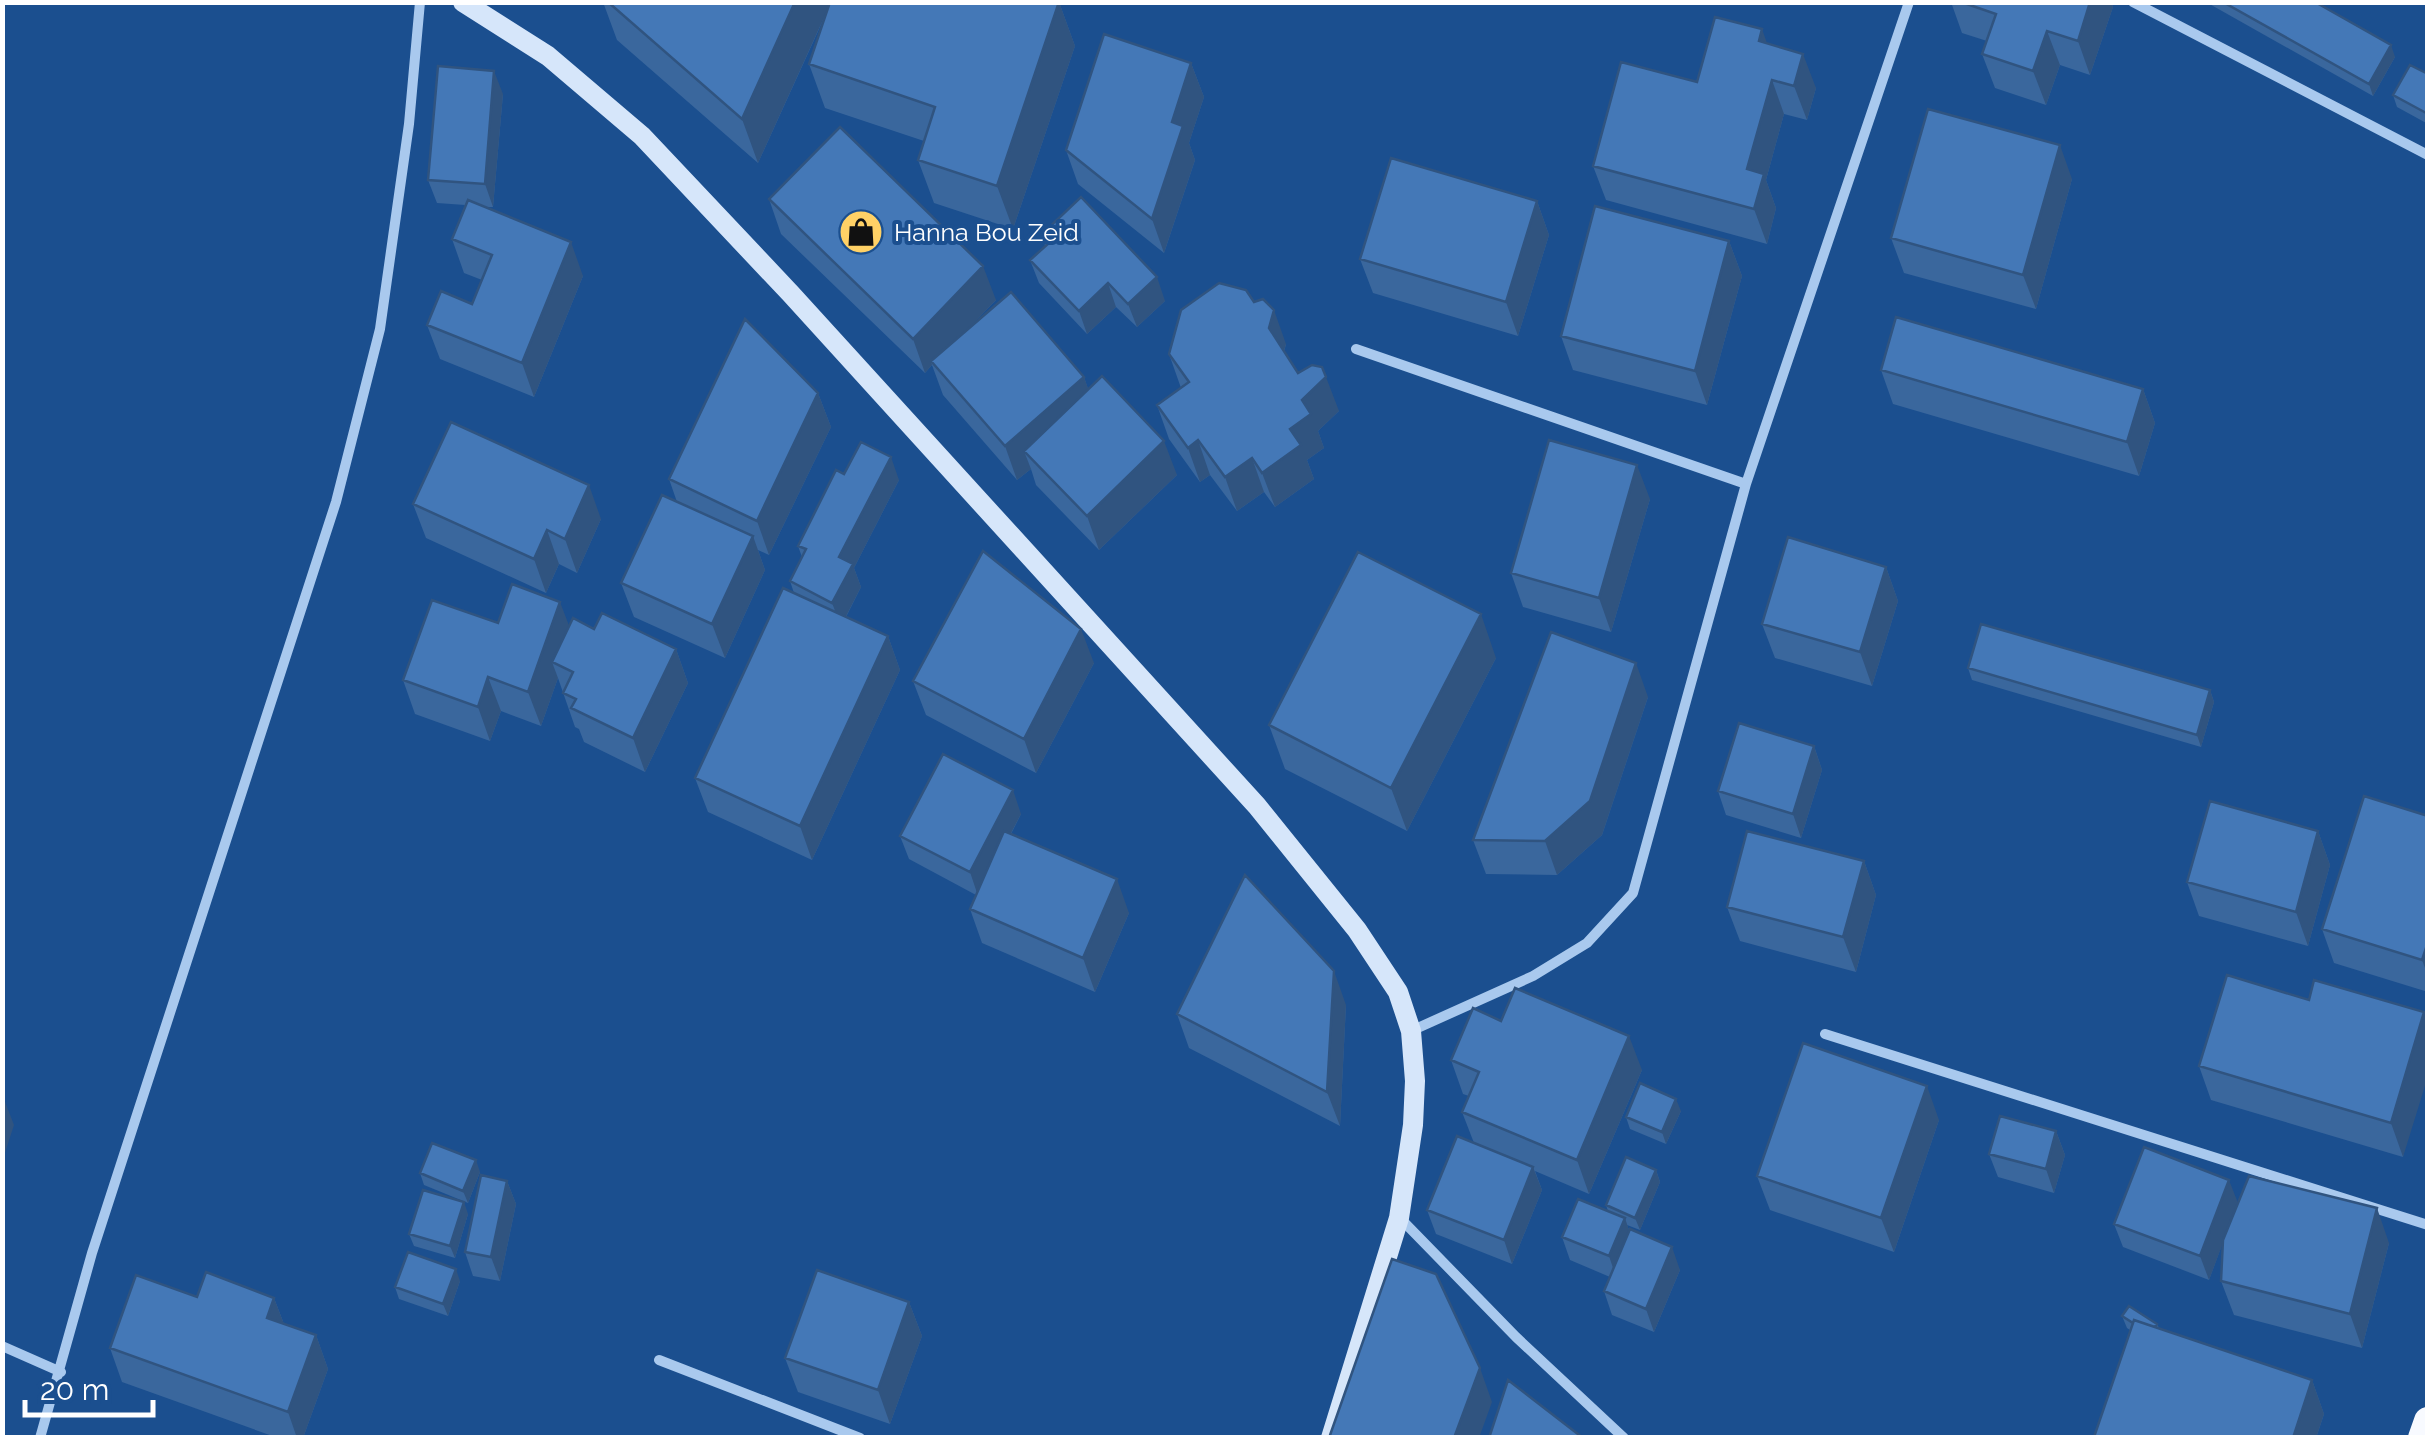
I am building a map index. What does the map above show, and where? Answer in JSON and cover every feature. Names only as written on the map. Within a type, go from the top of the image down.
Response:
[{"type":"highway","points":[[2422,1438],[2428,1422]]},
{"type":"main road","points":[[462,2],[548,56],[642,136],[1258,806],[1357,930],[1398,992],[1411,1031],[1416,1082],[1413,1126],[1399,1218],[1331,1438]]},
{"type":"street","points":[[40,1438],[92,1253],[336,502],[380,329],[409,124],[420,2]]},
{"type":"street","points":[[1411,1031],[1532,976],[1586,943],[1633,893],[1746,484],[1910,2]]},
{"type":"street","points":[[2133,2],[2428,154]]},
{"type":"street","points":[[1356,349],[1746,484]]},
{"type":"street","points":[[1825,1034],[2428,1224]]},
{"type":"street","points":[[1399,1218],[1516,1338],[1624,1438]]},
{"type":"street","points":[[2,1346],[61,1372]]},
{"type":"street","points":[[658,1360],[860,1438]]},
{"type":"building","points":[[608,2],[795,2],[742,119]]},
{"type":"building","points":[[830,2],[1059,2],[997,186],[918,160],[935,107],[809,64]]},
{"type":"building","points":[[1961,2],[2090,2],[2078,41],[2047,31],[2033,71],[1982,54],[1996,14]]},
{"type":"building","points":[[2223,2],[2315,2],[2391,45],[2369,84]]},
{"type":"building","points":[[1715,17],[1762,29],[1759,41],[1803,54],[1794,86],[1772,80],[1747,169],[1764,174],[1754,209],[1593,166],[1621,62],[1697,82]]},
{"type":"building","points":[[1104,34],[1191,63],[1172,122],[1183,126],[1152,219],[1066,150]]},
{"type":"building","points":[[2410,65],[2428,74],[2428,114],[2393,95]]},
{"type":"building","points":[[438,66],[494,71],[485,184],[428,180]]},
{"type":"building","points":[[1928,109],[2060,145],[2023,275],[1891,238]]},
{"type":"building","points":[[840,127],[983,266],[913,339],[769,199]]},
{"type":"building","points":[[1391,158],[1537,201],[1506,302],[1360,259]]},
{"type":"building","points":[[1081,197],[1157,277],[1128,304],[1108,283],[1079,311],[1030,260],[1049,243],[1041,235]]},
{"type":"building","points":[[468,200],[571,242],[522,363],[427,325],[441,291],[472,304],[492,255],[452,239]]},
{"type":"building","points":[[1595,206],[1729,241],[1695,371],[1561,336]]},
{"type":"building","points":[[1219,283],[1246,290],[1254,302],[1263,299],[1274,310],[1269,328],[1298,373],[1312,365],[1322,367],[1326,377],[1302,400],[1311,414],[1290,429],[1301,445],[1262,473],[1252,458],[1225,477],[1198,440],[1188,448],[1157,405],[1189,382],[1169,354],[1181,310]]},
{"type":"building","points":[[1011,292],[1084,377],[1005,446],[931,361]]},
{"type":"building","points":[[1896,317],[2143,389],[2127,442],[1881,370]]},
{"type":"building","points":[[745,319],[818,393],[757,521],[669,479]]},
{"type":"building","points":[[1102,376],[1164,441],[1087,516],[1024,451]]},
{"type":"building","points":[[451,422],[589,485],[565,539],[547,530],[534,559],[413,504]]},
{"type":"building","points":[[1549,440],[1637,465],[1599,598],[1511,573]]},
{"type":"building","points":[[861,442],[891,457],[839,557],[853,564],[832,603],[790,581],[806,549],[798,546],[836,470],[844,474]]},
{"type":"building","points":[[662,495],[753,536],[712,624],[621,583]]},
{"type":"building","points":[[1788,537],[1886,567],[1860,652],[1762,624]]},
{"type":"building","points":[[983,551],[1081,629],[1024,739],[913,681]]},
{"type":"building","points":[[1358,552],[1481,614],[1391,788],[1269,725]]},
{"type":"building","points":[[512,584],[560,602],[528,692],[488,677],[478,707],[403,680],[432,600],[498,623]]},
{"type":"building","points":[[783,588],[888,636],[800,826],[695,778]]},
{"type":"building","points":[[602,613],[676,649],[633,738],[571,708],[576,699],[563,693],[573,672],[552,662],[573,618],[594,629]]},
{"type":"building","points":[[1981,624],[2210,690],[2197,735],[1968,668]]},
{"type":"building","points":[[1551,632],[1636,663],[1590,801],[1545,841],[1473,840]]},
{"type":"building","points":[[1739,723],[1814,746],[1793,814],[1718,791]]},
{"type":"building","points":[[943,754],[1013,790],[970,872],[900,836]]},
{"type":"building","points":[[2364,796],[2428,816],[2428,942],[2422,960],[2322,929]]},
{"type":"building","points":[[2210,801],[2318,831],[2296,912],[2187,882]]},
{"type":"building","points":[[1004,831],[1117,879],[1083,958],[970,909]]},
{"type":"building","points":[[1747,831],[1864,861],[1843,937],[1727,907]]},
{"type":"building","points":[[1245,875],[1334,971],[1327,1092],[1177,1014]]},
{"type":"building","points":[[2227,975],[2309,1000],[2314,980],[2424,1012],[2391,1123],[2199,1066]]},
{"type":"building","points":[[1515,988],[1629,1036],[1577,1160],[1462,1112],[1479,1072],[1451,1060],[1473,1008],[1501,1021]]},
{"type":"building","points":[[1803,1043],[1927,1086],[1881,1218],[1757,1176]]},
{"type":"building","points":[[1640,1083],[1676,1099],[1662,1132],[1626,1117]]},
{"type":"building","points":[[2000,1116],[2056,1131],[2046,1169],[1989,1154]]},
{"type":"building","points":[[1457,1136],[1533,1167],[1504,1240],[1427,1210]]},
{"type":"building","points":[[432,1143],[476,1160],[463,1191],[420,1173]]},
{"type":"building","points":[[2144,1147],[2229,1180],[2200,1256],[2114,1224]]},
{"type":"building","points":[[1626,1157],[1656,1170],[1635,1218],[1606,1205]]},
{"type":"building","points":[[481,1175],[507,1181],[491,1257],[465,1252]]},
{"type":"building","points":[[2249,1176],[2377,1208],[2350,1314],[2221,1281],[2223,1240]]},
{"type":"building","points":[[423,1190],[464,1202],[450,1246],[409,1234]]},
{"type":"building","points":[[1578,1199],[1625,1218],[1609,1256],[1562,1237]]},
{"type":"building","points":[[1630,1229],[1672,1247],[1646,1309],[1604,1291]]},
{"type":"building","points":[[408,1252],[456,1269],[443,1304],[395,1287]]},
{"type":"building","points":[[1392,1259],[1436,1274],[1480,1368],[1454,1438],[1329,1438]]},
{"type":"building","points":[[817,1270],[909,1302],[878,1390],[785,1358]]},
{"type":"building","points":[[206,1272],[274,1298],[267,1318],[316,1335],[288,1412],[110,1348],[136,1275],[197,1297]]},
{"type":"building","points":[[2129,1306],[2157,1324],[2155,1327],[2134,1320],[2133,1323],[2122,1316]]},
{"type":"building","points":[[2134,1320],[2312,1380],[2293,1438],[2094,1437]]},
{"type":"building","points":[[1508,1380],[1583,1438],[1489,1438]]},
{"type":"place","name":"Hanna Bou Zeid","points":[[861,232]]}]
